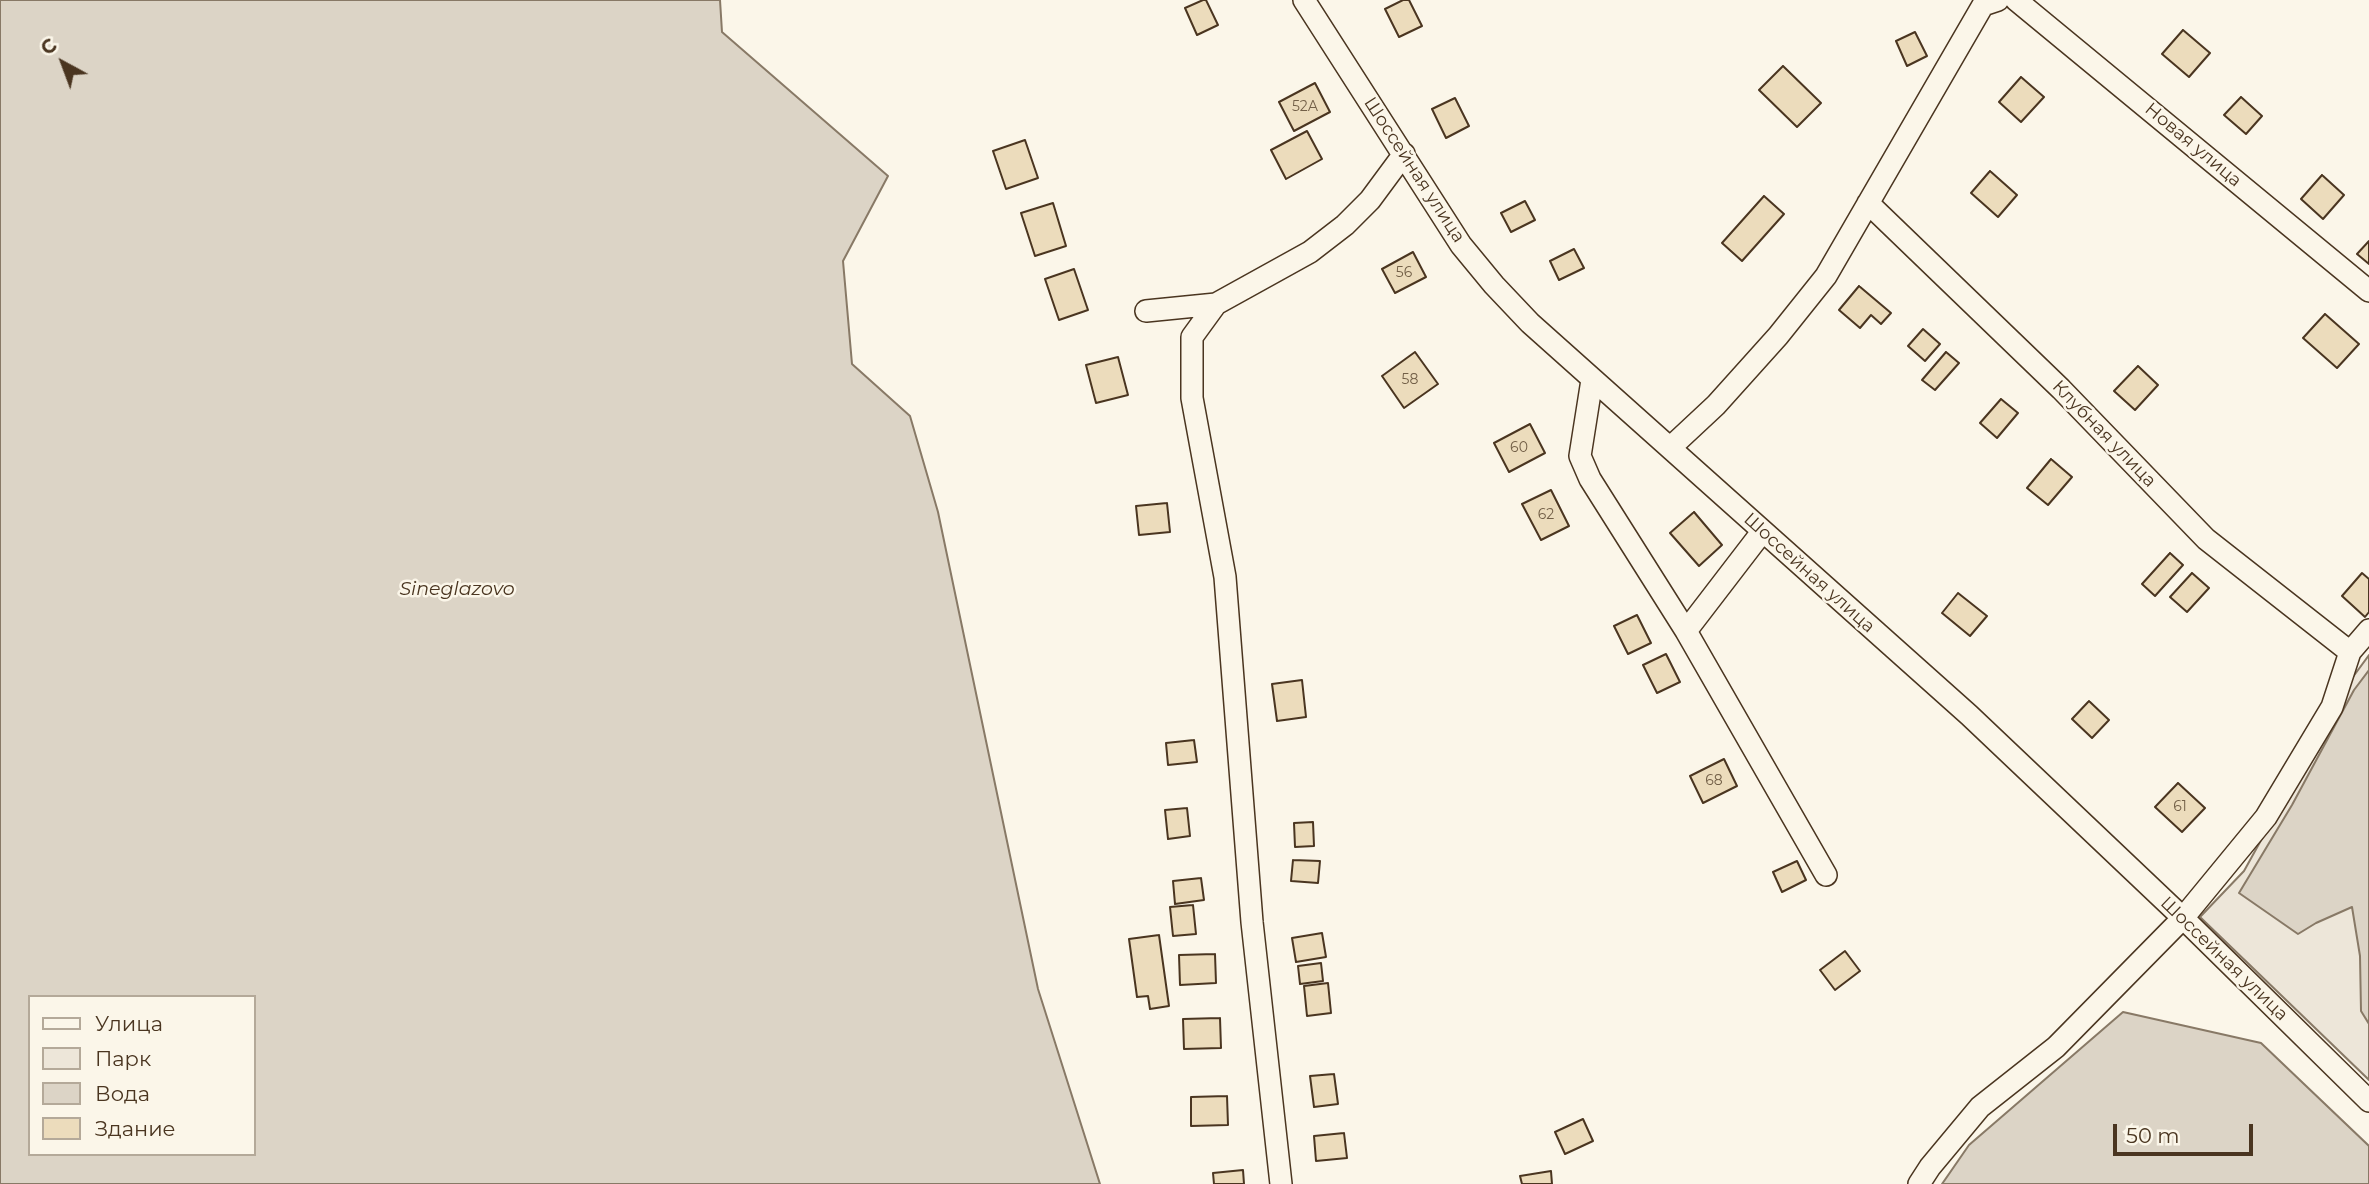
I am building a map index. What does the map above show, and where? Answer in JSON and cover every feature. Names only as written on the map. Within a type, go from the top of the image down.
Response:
[{"type":"street","name":"Шоссейная улица","points":[[1304,0],[1461,245],[1530,323],[1969,715],[2183,918],[2369,1101]]},
{"type":"street","name":"Новая улица","points":[[2016,0],[2369,291]]},
{"type":"street","points":[[1671,447],[1716,405],[1826,276],[1988,2]]},
{"type":"street","points":[[1146,312],[1216,304],[1310,252],[1345,226],[1370,200],[1404,154]]},
{"type":"street","name":"Клубная улица","points":[[1868,203],[2061,389],[2206,539],[2350,652]]},
{"type":"street","points":[[1216,304],[1192,337],[1192,398],[1226,577],[1252,922],[1281,1184]]},
{"type":"street","points":[[1592,380],[1580,456],[1590,479],[1686,631],[1826,875]]},
{"type":"street","points":[[1686,631],[1762,532]]},
{"type":"street","points":[[1919,1184],[1980,1107],[2056,1047],[2183,918],[2266,817],[2332,707],[2350,652],[2369,630]]},
{"type":"green space","points":[[2369,655],[2369,1080],[2200,917],[2244,871],[2347,685]]},
{"type":"water","name":"Sineglazovo","points":[[0,0],[720,0],[722,32],[888,176],[843,261],[852,364],[910,416],[938,512],[1038,989],[1100,1184],[0,1184]]},
{"type":"water","points":[[2369,670],[2369,1024],[2361,1011],[2360,956],[2352,907],[2298,934],[2239,893],[2292,805],[2354,690]]},
{"type":"water","points":[[2123,1012],[2261,1043],[2369,1146],[2369,1184],[1942,1184],[1969,1145]]},
{"type":"building","points":[[1206,0],[1218,25],[1197,35],[1185,8]]},
{"type":"building","points":[[1403,0],[1409,0],[1422,26],[1399,37],[1385,9]]},
{"type":"building","points":[[2183,30],[2210,53],[2189,77],[2162,54]]},
{"type":"building","points":[[1915,32],[1927,56],[1907,66],[1896,41]]},
{"type":"building","points":[[1783,66],[1821,103],[1797,127],[1759,90]]},
{"type":"building","points":[[2021,77],[2044,97],[2021,122],[1999,102]]},
{"type":"building","points":[[1315,83],[1330,112],[1294,131],[1279,102]]},
{"type":"building","points":[[2241,97],[2262,116],[2246,134],[2224,115]]},
{"type":"building","points":[[1455,98],[1469,126],[1446,138],[1432,109]]},
{"type":"building","points":[[1307,131],[1322,159],[1286,179],[1271,150]]},
{"type":"building","points":[[1025,140],[1038,178],[1006,189],[993,151]]},
{"type":"building","points":[[1990,171],[2017,195],[1998,217],[1971,193]]},
{"type":"building","points":[[2322,175],[2344,195],[2323,219],[2301,199]]},
{"type":"building","points":[[1764,196],[1784,214],[1742,261],[1722,243]]},
{"type":"building","points":[[1525,201],[1535,220],[1511,232],[1501,213]]},
{"type":"building","points":[[1053,203],[1066,246],[1035,256],[1021,213]]},
{"type":"building","points":[[2369,241],[2369,264],[2357,254]]},
{"type":"building","points":[[1574,249],[1584,268],[1559,280],[1550,261]]},
{"type":"building","points":[[1413,252],[1426,277],[1395,293],[1382,269]]},
{"type":"building","points":[[1074,269],[1088,310],[1059,320],[1045,279]]},
{"type":"building","points":[[1859,286],[1891,313],[1881,324],[1871,315],[1860,328],[1839,310]]},
{"type":"building","points":[[2325,314],[2359,344],[2337,368],[2303,338]]},
{"type":"building","points":[[1923,329],[1940,344],[1925,361],[1908,346]]},
{"type":"building","points":[[1415,352],[1438,384],[1404,408],[1382,376]]},
{"type":"building","points":[[1946,352],[1959,363],[1935,390],[1922,380]]},
{"type":"building","points":[[1118,357],[1128,395],[1096,403],[1086,365]]},
{"type":"building","points":[[2138,366],[2158,385],[2135,410],[2114,391]]},
{"type":"building","points":[[2001,399],[2018,413],[1997,438],[1980,423]]},
{"type":"building","points":[[1530,424],[1545,453],[1509,472],[1494,443]]},
{"type":"building","points":[[2051,459],[2072,477],[2048,505],[2027,488]]},
{"type":"building","points":[[1551,490],[1569,526],[1541,540],[1522,504]]},
{"type":"building","points":[[1167,503],[1170,532],[1139,535],[1136,506]]},
{"type":"building","points":[[1694,512],[1722,545],[1699,566],[1670,533]]},
{"type":"building","points":[[2170,553],[2183,565],[2155,596],[2142,584]]},
{"type":"building","points":[[2192,573],[2209,588],[2187,612],[2170,597]]},
{"type":"building","points":[[2362,573],[2369,579],[2369,612],[2365,617],[2342,596]]},
{"type":"building","points":[[1958,593],[1987,616],[1970,636],[1942,613]]},
{"type":"building","points":[[1637,615],[1651,643],[1628,654],[1614,626]]},
{"type":"building","points":[[1666,654],[1680,682],[1657,693],[1643,665]]},
{"type":"building","points":[[1302,680],[1306,717],[1277,721],[1272,684]]},
{"type":"building","points":[[2089,701],[2109,720],[2092,738],[2072,719]]},
{"type":"building","points":[[1194,740],[1197,762],[1168,765],[1166,743]]},
{"type":"building","points":[[1724,759],[1737,786],[1703,803],[1690,776]]},
{"type":"building","points":[[2178,783],[2205,808],[2182,832],[2155,807]]},
{"type":"building","points":[[1187,808],[1190,836],[1168,839],[1165,810]]},
{"type":"building","points":[[1313,822],[1314,846],[1295,847],[1294,823]]},
{"type":"building","points":[[1293,860],[1320,861],[1318,883],[1291,881]]},
{"type":"building","points":[[1797,861],[1806,880],[1782,892],[1773,872]]},
{"type":"building","points":[[1201,878],[1204,900],[1175,904],[1173,881]]},
{"type":"building","points":[[1193,905],[1196,934],[1173,936],[1170,907]]},
{"type":"building","points":[[1322,933],[1326,957],[1296,962],[1292,938]]},
{"type":"building","points":[[1159,935],[1169,1006],[1150,1009],[1148,996],[1137,997],[1129,939]]},
{"type":"building","points":[[1845,951],[1860,971],[1835,990],[1820,970]]},
{"type":"building","points":[[1215,954],[1216,983],[1180,985],[1179,955]]},
{"type":"building","points":[[1321,963],[1323,981],[1300,984],[1298,966]]},
{"type":"building","points":[[1328,983],[1331,1013],[1307,1016],[1304,986]]},
{"type":"building","points":[[1220,1018],[1221,1048],[1184,1049],[1183,1019]]},
{"type":"building","points":[[1334,1074],[1338,1104],[1314,1107],[1310,1076]]},
{"type":"building","points":[[1227,1096],[1228,1125],[1191,1126],[1191,1097]]},
{"type":"building","points":[[1583,1119],[1593,1141],[1565,1154],[1555,1132]]},
{"type":"building","points":[[1344,1133],[1347,1158],[1316,1161],[1314,1136]]},
{"type":"building","points":[[1243,1170],[1244,1184],[1214,1184],[1213,1173]]},
{"type":"building","points":[[1551,1171],[1552,1184],[1522,1184],[1520,1176]]}]
